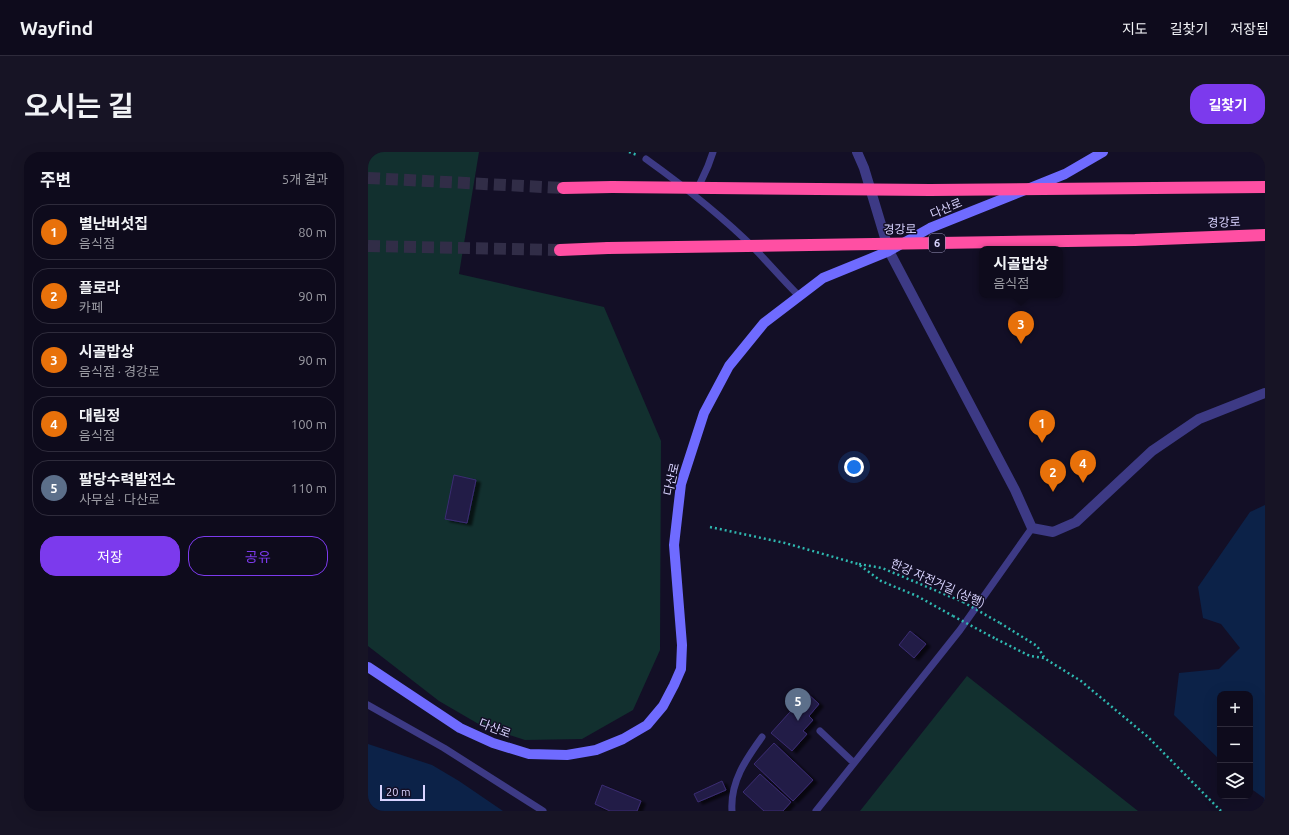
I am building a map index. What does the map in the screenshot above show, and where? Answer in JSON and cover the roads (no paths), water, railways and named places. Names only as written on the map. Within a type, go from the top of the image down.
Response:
[{"type":"highway","points":[[564,188],[612,187],[930,190],[1265,187]]},
{"type":"highway","name":"경강로","points":[[560,250],[1135,240],[1265,235]]},
{"type":"street","points":[[857,152],[864,168],[889,251],[1015,490],[1032,528],[1053,532],[1076,522],[1152,451],[1199,419],[1265,393]]},
{"type":"street","name":"다산로","points":[[368,667],[460,728],[493,743],[529,754],[567,755],[596,750],[623,739],[647,725],[663,706],[674,685],[680,669],[682,645],[674,545],[680,484],[704,413],[729,366],[764,324],[823,278],[889,251],[930,228],[1065,174],[1103,152]]},
{"type":"lane","points":[[694,195],[713,152]]},
{"type":"lane","points":[[646,159],[694,195],[755,249],[799,296]]},
{"type":"lane","points":[[816,811],[960,630],[1032,528]]},
{"type":"lane","points":[[368,705],[444,748],[543,811]]},
{"type":"lane","points":[[820,731],[854,763]]},
{"type":"lane","points":[[732,811],[731,802],[737,777],[745,761],[762,737]]},
{"type":"water","points":[[1265,505],[1265,811],[1263,811],[1264,798],[1253,790],[1253,691],[1217,691],[1217,757],[1174,715],[1179,673],[1219,669],[1240,648],[1221,624],[1203,618],[1198,587],[1250,512]]},
{"type":"water","points":[[368,744],[432,765],[459,781],[503,811],[368,811]]},
{"type":"tunnel","points":[[368,178],[563,188]]},
{"type":"tunnel","points":[[368,246],[560,250]]},
{"type":"place","name":"시골밥상","points":[[1021,344]]},
{"type":"place","name":"별난버섯집","points":[[1042,443]]},
{"type":"place","name":"대림정","points":[[1083,483]]},
{"type":"place","name":"플로라","points":[[1053,492]]},
{"type":"place","name":"팔당수력발전소","points":[[798,721]]}]
